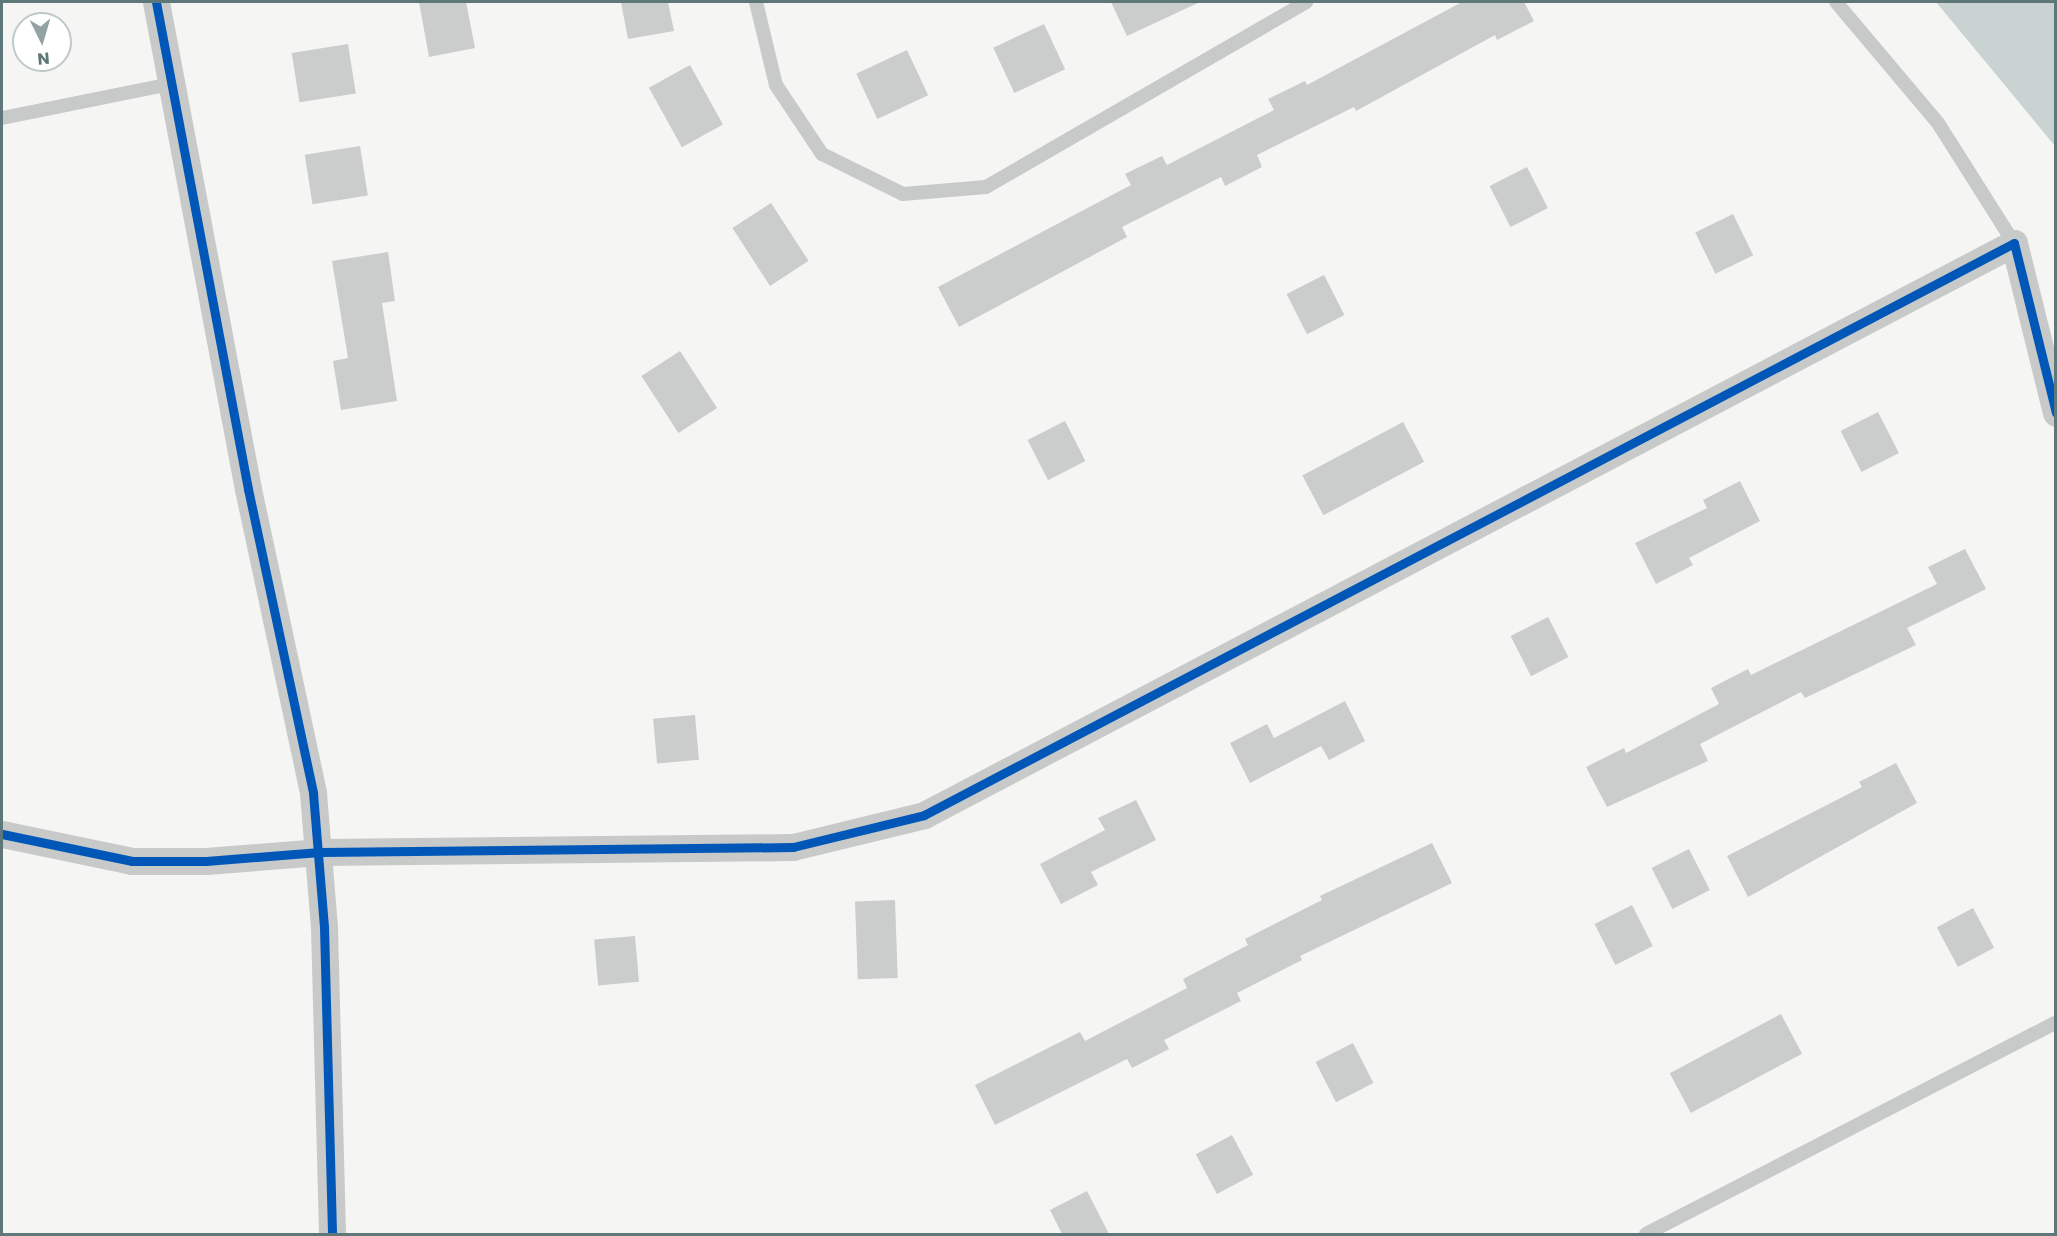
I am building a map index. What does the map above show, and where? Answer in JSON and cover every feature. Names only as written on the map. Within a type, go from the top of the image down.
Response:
[{"type":"street","points":[[156,2],[248,489],[313,793],[320,852],[332,1234]]},
{"type":"street","points":[[2,834],[132,861],[320,852],[793,847],[924,815],[2014,243],[2055,413]]},
{"type":"lane","points":[[756,2],[776,85],[822,154],[903,194],[986,186],[1307,2]]},
{"type":"lane","points":[[1836,2],[1938,123],[2014,243]]},
{"type":"lane","points":[[2,118],[171,84]]},
{"type":"lane","points":[[1646,1234],[2055,1022]]},
{"type":"shaded area","points":[[1936,2],[2055,2],[2055,146]]},
{"type":"building","points":[[419,2],[466,2],[475,48],[429,57]]},
{"type":"building","points":[[621,2],[668,2],[674,31],[628,39]]},
{"type":"building","points":[[1111,2],[1200,2],[1127,36]]},
{"type":"building","points":[[1462,2],[1524,2],[1534,21],[1497,40],[1495,35],[1356,111],[1354,107],[1257,155],[1262,167],[1225,186],[1221,177],[1122,227],[1127,237],[959,327],[938,287],[1131,185],[1125,174],[1162,156],[1167,165],[1274,110],[1268,99],[1305,81],[1307,85]]},
{"type":"building","points":[[1044,24],[1065,69],[1014,93],[993,48]]},
{"type":"building","points":[[348,44],[356,93],[300,102],[292,53]]},
{"type":"building","points":[[907,50],[928,95],[877,119],[856,74]]},
{"type":"building","points":[[690,65],[723,124],[682,147],[649,88]]},
{"type":"building","points":[[360,146],[368,195],[313,204],[305,155]]},
{"type":"building","points":[[1527,167],[1548,208],[1510,227],[1490,186]]},
{"type":"building","points":[[771,203],[809,261],[770,286],[732,228]]},
{"type":"building","points":[[1733,214],[1753,255],[1715,274],[1695,232]]},
{"type":"building","points":[[388,252],[395,301],[382,303],[397,401],[341,410],[333,361],[348,358],[332,261]]},
{"type":"building","points":[[1324,275],[1344,315],[1307,334],[1287,294]]},
{"type":"building","points":[[680,351],[717,408],[678,433],[641,376]]},
{"type":"building","points":[[1878,412],[1899,453],[1861,472],[1841,431]]},
{"type":"building","points":[[1065,421],[1085,461],[1048,480],[1028,440]]},
{"type":"building","points":[[1403,422],[1424,462],[1323,515],[1302,476]]},
{"type":"building","points":[[1740,481],[1760,521],[1689,558],[1693,565],[1656,584],[1635,543],[1707,508],[1703,500]]},
{"type":"building","points":[[1965,549],[1986,589],[1907,628],[1916,645],[1805,698],[1801,692],[1700,744],[1708,761],[1607,807],[1586,767],[1624,748],[1626,753],[1719,704],[1711,688],[1748,669],[1751,675],[1937,584],[1928,567]]},
{"type":"building","points":[[1548,617],[1568,657],[1531,676],[1511,636]]},
{"type":"building","points":[[1345,701],[1365,741],[1329,760],[1321,746],[1250,783],[1230,743],[1267,724],[1274,738]]},
{"type":"building","points":[[695,715],[699,760],[657,763],[653,719]]},
{"type":"building","points":[[1896,763],[1917,803],[1748,897],[1727,856],[1862,787],[1859,782]]},
{"type":"building","points":[[1136,800],[1156,840],[1091,872],[1098,885],[1061,904],[1040,864],[1105,830],[1098,818]]},
{"type":"building","points":[[1432,843],[1452,883],[1300,956],[1302,960],[1237,993],[1241,1001],[1164,1040],[1169,1049],[1132,1068],[1127,1059],[995,1125],[975,1085],[1080,1032],[1085,1041],[1187,988],[1183,979],[1248,945],[1245,939],[1322,900],[1320,896]]},
{"type":"building","points":[[1689,849],[1710,890],[1672,909],[1652,868]]},
{"type":"building","points":[[895,900],[898,978],[858,979],[855,901]]},
{"type":"building","points":[[1632,905],[1653,946],[1615,965],[1595,924]]},
{"type":"building","points":[[1973,908],[1994,948],[1958,967],[1937,927]]},
{"type":"building","points":[[635,936],[639,982],[598,985],[594,940]]},
{"type":"building","points":[[1781,1014],[1802,1054],[1691,1113],[1670,1073]]},
{"type":"building","points":[[1353,1043],[1373,1083],[1336,1102],[1316,1062]]},
{"type":"building","points":[[1232,1135],[1253,1175],[1217,1194],[1196,1154]]},
{"type":"building","points":[[1087,1191],[1109,1234],[1062,1234],[1050,1210]]},
{"type":"cycle path","points":[[156,2],[248,489],[313,793],[324,927],[332,1234]]},
{"type":"cycle path","points":[[2,834],[132,861],[206,861],[320,852],[793,847],[924,815],[2014,243],[2056,413]]}]
